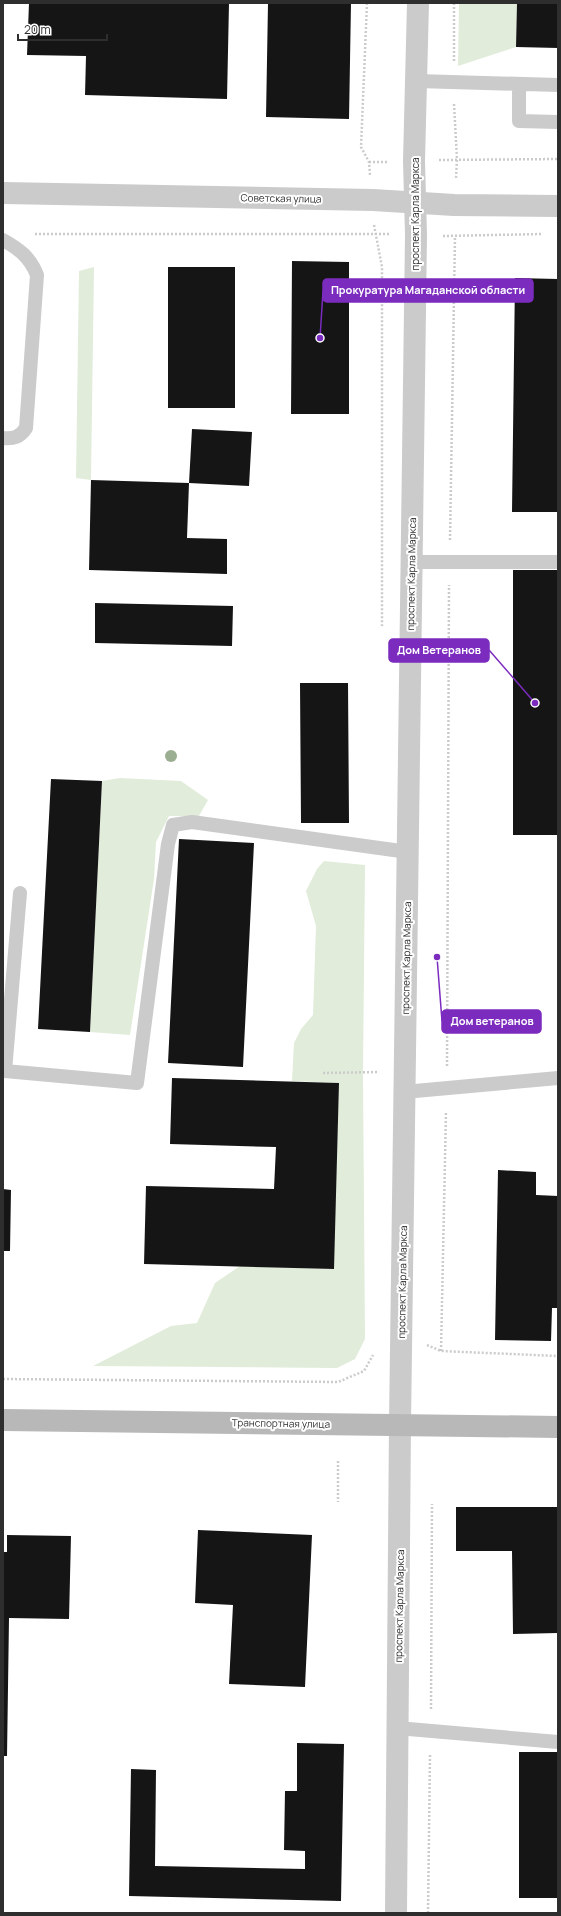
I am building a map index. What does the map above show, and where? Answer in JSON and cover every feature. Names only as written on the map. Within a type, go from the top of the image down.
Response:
[{"type":"main road","name":"Транспортная улица","points":[[3,1420],[558,1427]]},
{"type":"street","name":"проспект Карла Маркса","points":[[396,1913],[400,1424],[416,235],[414,161],[418,3]]},
{"type":"street","name":"Советская улица","points":[[3,193],[373,200],[416,203],[558,206]]},
{"type":"lane","points":[[417,81],[558,85]]},
{"type":"lane","points":[[518,84],[519,121],[558,122]]},
{"type":"lane","points":[[3,240],[19,250],[31,261],[37,275],[26,428],[22,434],[16,437],[3,438]]},
{"type":"lane","points":[[412,562],[558,562]]},
{"type":"lane","points":[[20,893],[5,1071],[137,1083],[168,844],[173,825],[192,822],[408,852]]},
{"type":"lane","points":[[404,1092],[558,1078]]},
{"type":"lane","points":[[397,1728],[558,1742]]},
{"type":"path","points":[[367,3],[361,134],[362,147],[369,162],[373,200]]},
{"type":"path","points":[[369,162],[558,158]]},
{"type":"path","points":[[31,233],[455,236],[550,234]]},
{"type":"path","points":[[455,236],[449,562],[447,1088],[441,1351],[558,1356]]},
{"type":"path","points":[[323,1073],[381,1072]]},
{"type":"path","points":[[3,1379],[338,1382]]},
{"type":"path","points":[[338,1461],[338,1502]]},
{"type":"green space","points":[[459,3],[517,3],[516,47],[458,66]]},
{"type":"green space","points":[[94,267],[91,480],[76,478],[79,271]]},
{"type":"green space","points":[[120,778],[181,781],[208,800],[199,816],[169,816],[156,842],[154,879],[130,1035],[90,1032],[102,781]]},
{"type":"green space","points":[[324,861],[365,865],[363,1073],[365,1339],[355,1359],[337,1368],[93,1366],[171,1326],[197,1323],[215,1283],[240,1266],[333,1269],[339,1083],[292,1081],[294,1043],[301,1029],[313,1015],[316,926],[306,891],[317,869]]},
{"type":"building","points":[[29,3],[229,3],[227,99],[85,95],[86,56],[27,55]]},
{"type":"building","points":[[268,3],[351,3],[349,119],[266,117]]},
{"type":"building","points":[[517,3],[558,3],[558,48],[516,47]]},
{"type":"building","points":[[292,261],[349,262],[349,414],[291,414]]},
{"type":"building","points":[[168,267],[235,267],[235,408],[168,408]]},
{"type":"building","points":[[515,278],[558,279],[558,512],[512,512]]},
{"type":"building","points":[[192,429],[252,432],[249,486],[189,483]]},
{"type":"building","points":[[91,480],[189,483],[187,538],[227,539],[227,574],[89,570]]},
{"type":"building","points":[[513,570],[558,570],[558,835],[513,835]]},
{"type":"building","points":[[95,603],[233,606],[232,646],[95,643]]},
{"type":"building","points":[[300,683],[348,683],[349,823],[301,823]]},
{"type":"building","points":[[51,779],[102,781],[90,1032],[38,1029]]},
{"type":"building","points":[[179,839],[254,843],[243,1067],[168,1063]]},
{"type":"building","points":[[172,1078],[339,1083],[334,1269],[144,1264],[146,1186],[274,1189],[276,1147],[170,1144]]},
{"type":"building","points":[[498,1170],[536,1172],[536,1195],[558,1196],[558,1308],[552,1308],[551,1341],[495,1340]]},
{"type":"building","points":[[3,1189],[11,1190],[10,1251],[3,1251]]},
{"type":"building","points":[[456,1507],[558,1507],[558,1633],[513,1634],[512,1551],[456,1551]]},
{"type":"building","points":[[198,1530],[312,1535],[305,1687],[229,1684],[233,1605],[195,1603]]},
{"type":"building","points":[[7,1535],[71,1536],[69,1619],[9,1618],[7,1756],[3,1756],[3,1552],[7,1552]]},
{"type":"building","points":[[297,1743],[344,1744],[341,1901],[129,1896],[131,1769],[156,1770],[155,1866],[305,1869],[305,1851],[284,1850],[285,1791],[297,1791]]},
{"type":"building","points":[[519,1752],[558,1752],[558,1898],[519,1898]]},
{"type":"place","name":"Прокуратура Магаданской области","points":[[320,338]]},
{"type":"place","name":"Дом Ветеранов","points":[[535,703]]},
{"type":"place","name":"Дом ветеранов","points":[[437,957]]}]
